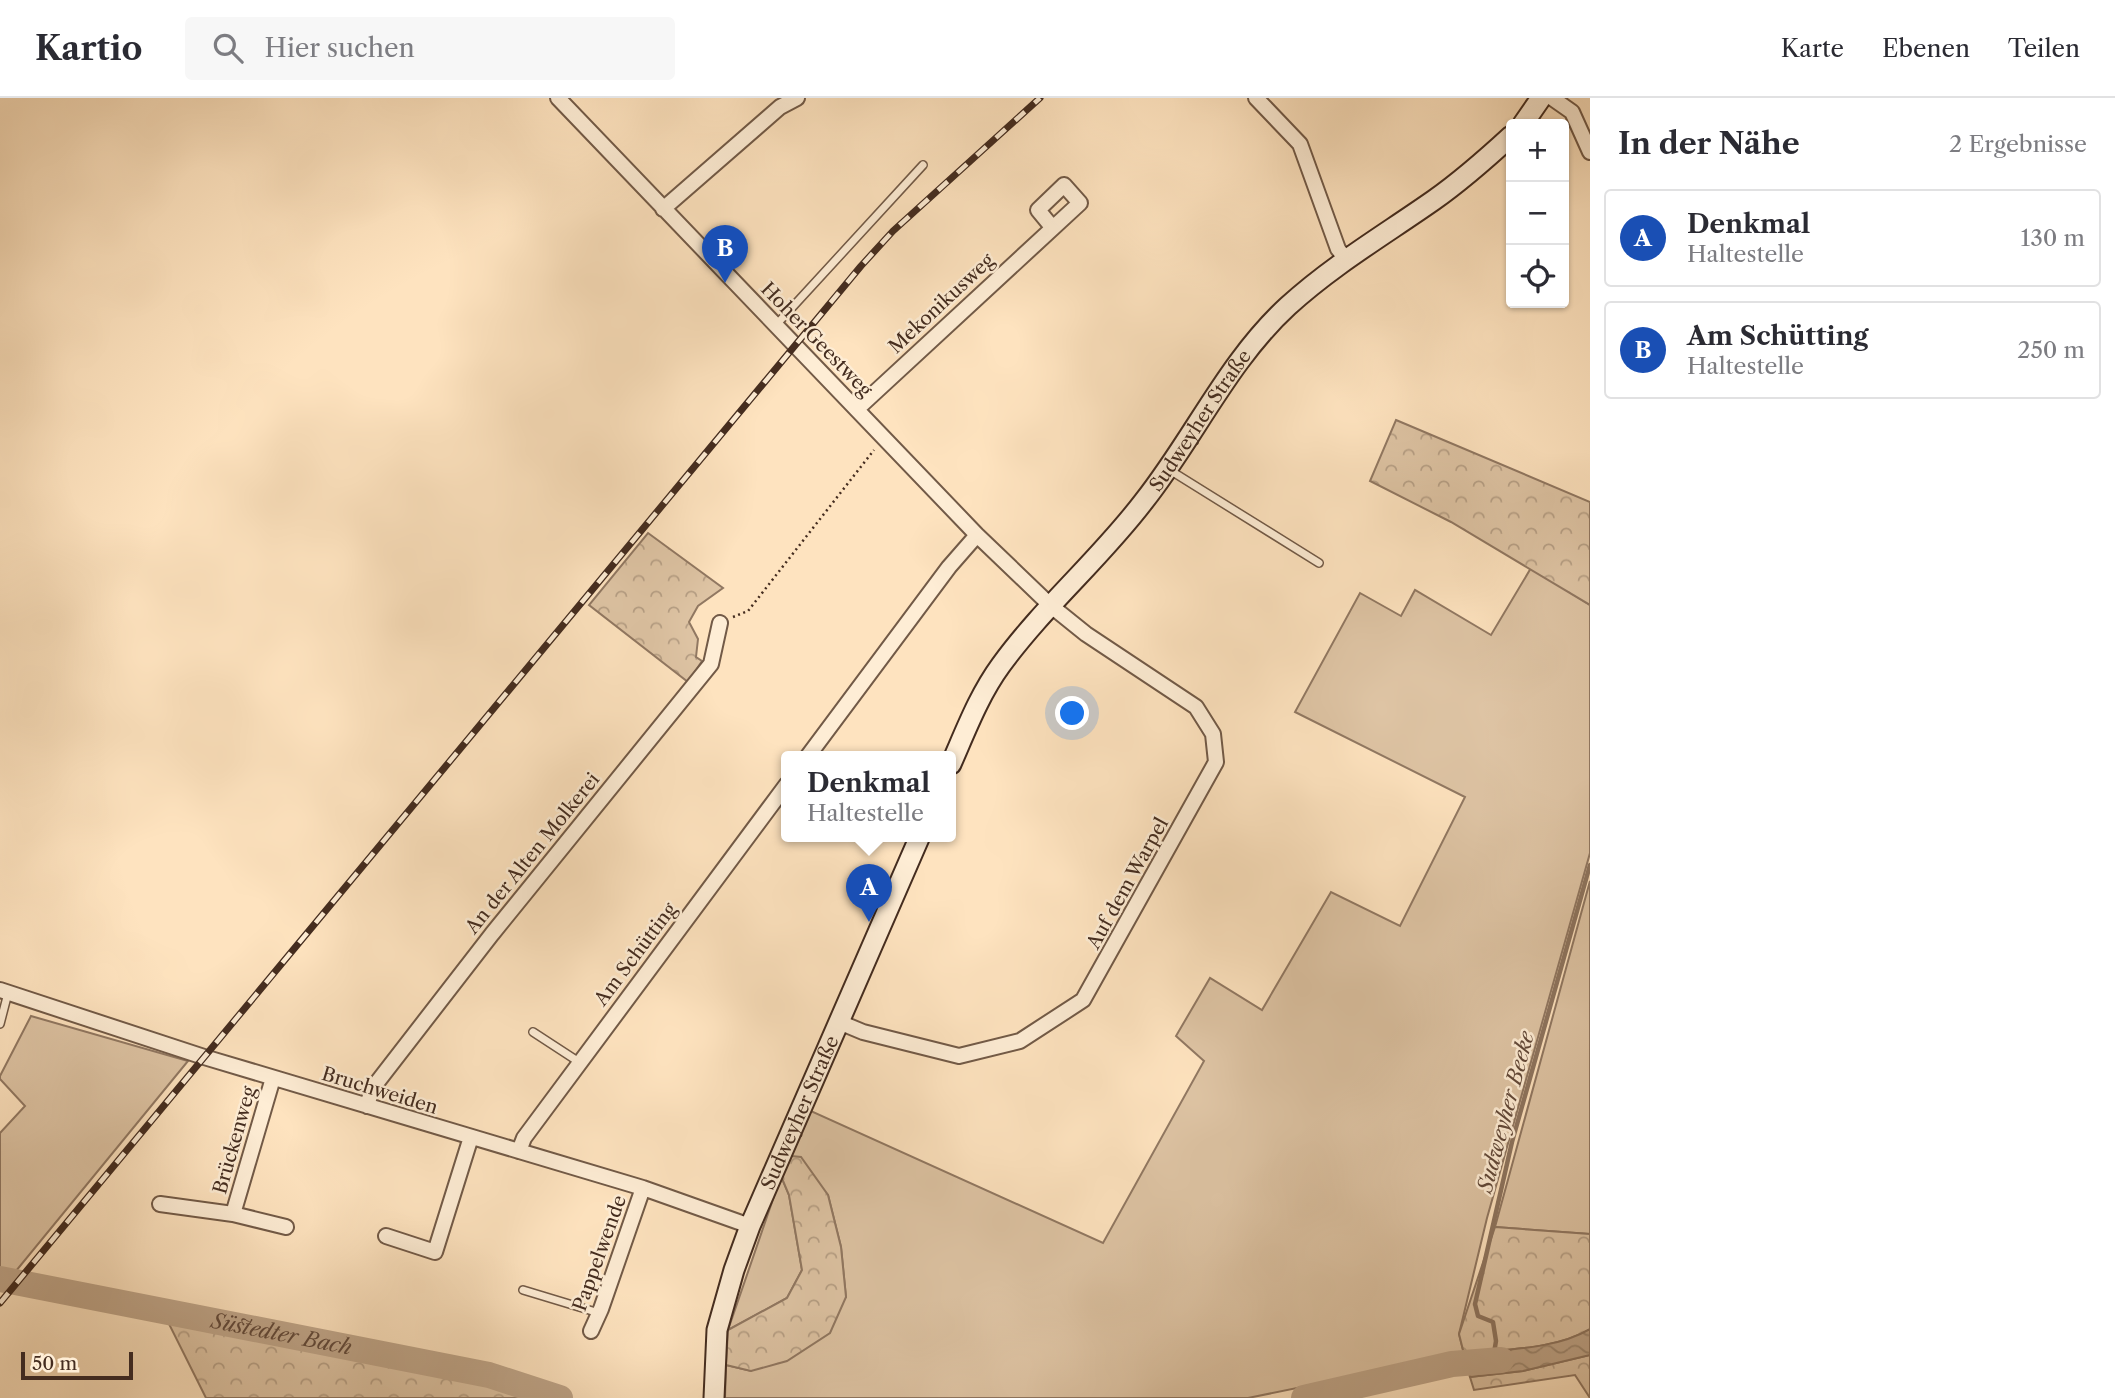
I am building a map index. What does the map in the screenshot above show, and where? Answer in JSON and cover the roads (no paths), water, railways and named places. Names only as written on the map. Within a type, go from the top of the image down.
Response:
[{"type":"street","name":"Hoher Geestweg","points":[[558,98],[977,535],[1050,605]]},
{"type":"street","points":[[663,209],[780,107],[797,98]]},
{"type":"street","points":[[1256,98],[1300,144],[1338,249],[1346,259]]},
{"type":"street","points":[[1526,119],[1541,98]]},
{"type":"street","points":[[1552,98],[1572,113],[1590,152]]},
{"type":"street","name":"Sudweyher Straße","points":[[956,753],[985,690],[1025,633],[1143,503],[1229,377],[1266,329],[1305,291],[1346,259],[1461,180],[1506,140]]},
{"type":"street","name":"Mekonikusweg","points":[[857,409],[1052,227]]},
{"type":"street","points":[[812,751],[949,567],[977,535]]},
{"type":"street","name":"Auf dem Warpel","points":[[839,1022],[863,1032],[960,1056],[1020,1041],[1083,1000],[1216,762],[1213,734],[1196,707],[1086,634],[1050,605]]},
{"type":"street","name":"An der Alten Molkerei","points":[[367,1106],[372,1089],[492,934],[710,664],[720,623]]},
{"type":"street","name":"Am Schütting","points":[[519,1151],[524,1138],[579,1062],[781,792]]},
{"type":"street","name":"Sudweyher Straße","points":[[714,1398],[718,1330],[730,1282],[750,1226],[917,842]]},
{"type":"street","name":"Bruchweiden","points":[[4,991],[204,1058],[643,1188],[750,1226]]},
{"type":"street","name":"Brückenweg","points":[[233,1214],[273,1078]]},
{"type":"street","points":[[386,1236],[435,1252],[471,1137]]},
{"type":"street","name":"Pappelwende","points":[[591,1331],[643,1188]]},
{"type":"street","name":"Brückenweg","points":[[160,1204],[233,1214],[286,1227]]},
{"type":"lane","points":[[776,325],[923,165]]},
{"type":"lane","points":[[1167,468],[1319,563]]},
{"type":"lane","points":[[0,1024],[4,991]]},
{"type":"lane","points":[[533,1032],[579,1062]]},
{"type":"lane","points":[[523,1290],[599,1313]]},
{"type":"water","points":[[1590,1329],[1590,1355],[1523,1371],[1470,1377],[1464,1354],[1545,1345]]},
{"type":"waterway","name":"Sudweyher Beeke","points":[[1494,1353],[1496,1341],[1493,1322],[1478,1316],[1475,1304],[1512,1142],[1590,865]]},
{"type":"waterway","name":"Süstedter Bach","points":[[0,1279],[489,1375],[560,1398]]},
{"type":"waterway","name":"Süstedter Bach","points":[[1304,1398],[1452,1364],[1501,1360]]},
{"type":"railway","points":[[0,1303],[861,266],[893,231],[1040,98]]},
{"type":"place","name":"Am Schütting","points":[[725,283]]},
{"type":"place","name":"Denkmal","points":[[869,922]]}]
